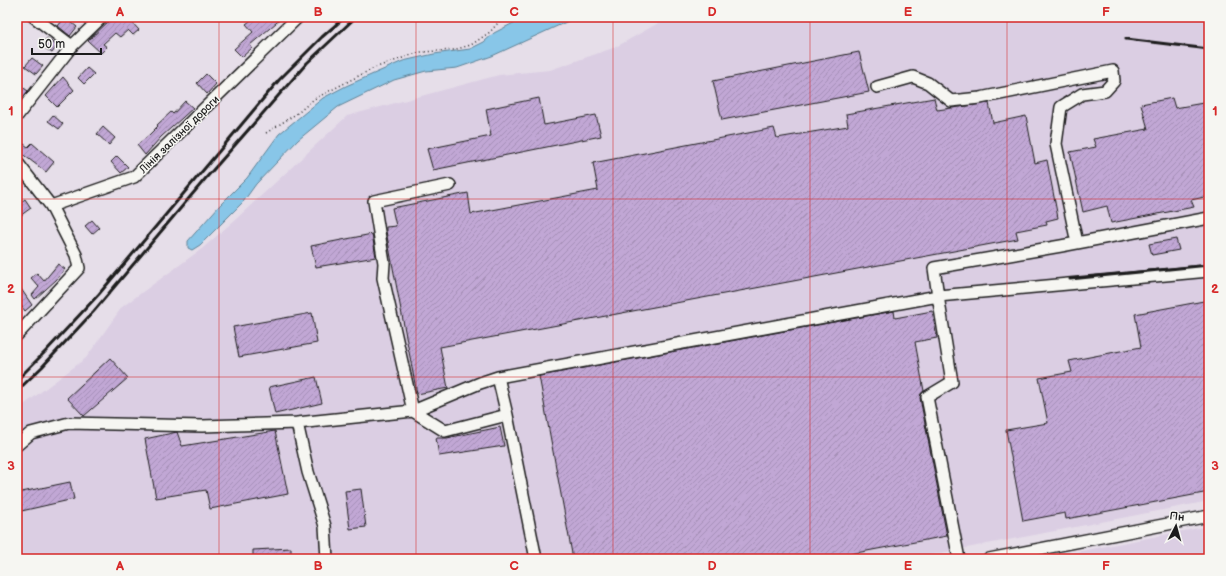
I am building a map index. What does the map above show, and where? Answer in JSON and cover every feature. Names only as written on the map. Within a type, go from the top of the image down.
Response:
[{"type":"street","points":[[34,17],[72,46]]},
{"type":"street","points":[[17,116],[72,46],[102,17]]},
{"type":"street","name":"Лінія залізної дороги","points":[[50,206],[134,177],[298,17]]},
{"type":"street","points":[[877,87],[913,77],[928,83],[951,101],[980,98],[1113,71],[1114,81],[1105,91],[1082,94],[1061,107],[1056,144],[1077,243]]},
{"type":"street","points":[[17,162],[50,206],[76,255],[79,268],[17,335]]},
{"type":"street","points":[[450,185],[374,201],[384,263],[383,278],[414,411],[445,431],[508,415]]},
{"type":"street","points":[[959,559],[927,397],[952,382],[934,268],[1209,218]]},
{"type":"street","points":[[17,445],[31,433],[69,423],[202,426],[297,423],[414,411],[498,377],[938,296],[1209,271]]},
{"type":"street","points":[[498,377],[508,415],[536,559]]},
{"type":"street","points":[[297,423],[308,472],[325,526],[327,559]]},
{"type":"street","points":[[989,559],[1209,516]]},
{"type":"path","points":[[266,133],[299,112],[314,99],[374,68],[420,52],[453,50],[471,45],[490,32],[503,17]]},
{"type":"shaded area","points":[[669,17],[1209,17],[1209,501],[910,559],[17,559],[17,410],[86,358],[122,307],[203,248],[347,116],[499,75],[550,70],[616,47]]},
{"type":"shaded area","points":[[1209,526],[1209,559],[1041,559]]},
{"type":"water","points":[[525,17],[577,17],[492,56],[457,68],[426,71],[394,80],[338,107],[298,140],[256,184],[243,202],[200,245],[192,250],[188,248],[188,241],[220,205],[247,178],[279,134],[323,98],[346,86],[403,61],[434,54],[470,49],[484,42],[494,33]]},
{"type":"building","points":[[65,17],[77,27],[70,36],[58,26]]},
{"type":"building","points":[[113,17],[127,17],[139,30],[133,35],[128,30],[120,37],[115,33],[103,44],[107,47],[101,53],[88,41]]},
{"type":"building","points":[[255,17],[283,17],[250,45],[252,48],[242,57],[234,49],[253,32],[246,24]]},
{"type":"building","points":[[47,38],[57,46],[52,53],[41,45]]},
{"type":"building","points":[[859,52],[869,92],[722,120],[713,81]]},
{"type":"building","points":[[32,58],[43,66],[36,74],[25,66]]},
{"type":"building","points":[[87,68],[94,74],[84,84],[78,78]]},
{"type":"building","points":[[206,74],[216,84],[207,94],[197,83]]},
{"type":"building","points":[[63,77],[74,90],[57,107],[46,96]]},
{"type":"building","points":[[17,83],[28,91],[22,98],[17,94]]},
{"type":"building","points":[[539,98],[544,125],[596,115],[601,136],[433,170],[427,149],[491,136],[486,109]]},
{"type":"building","points":[[934,98],[937,110],[989,103],[993,123],[1026,116],[1035,163],[1047,160],[1058,218],[1046,221],[1047,225],[1016,231],[1018,239],[440,347],[448,388],[417,394],[386,231],[386,227],[396,226],[392,208],[468,193],[471,214],[598,190],[593,163],[774,128],[777,138],[848,126],[846,114]]},
{"type":"building","points":[[1172,98],[1175,108],[1209,102],[1209,196],[1191,200],[1194,207],[1111,223],[1107,206],[1083,212],[1070,152],[1096,147],[1093,139],[1148,129],[1141,104]]},
{"type":"building","points":[[185,101],[193,108],[161,137],[145,155],[137,145],[171,112],[173,114]]},
{"type":"building","points":[[53,115],[63,124],[59,129],[48,121]]},
{"type":"building","points":[[103,127],[115,138],[109,145],[97,134]]},
{"type":"building","points":[[17,139],[28,147],[32,143],[54,162],[46,172],[17,150]]},
{"type":"building","points":[[117,156],[128,167],[121,173],[111,162]]},
{"type":"building","points":[[25,199],[31,208],[17,218],[17,205]]},
{"type":"building","points":[[92,220],[99,228],[92,234],[85,226]]},
{"type":"building","points":[[372,234],[376,257],[316,267],[311,246]]},
{"type":"building","points":[[1176,239],[1179,250],[1152,255],[1149,244]]},
{"type":"building","points":[[58,264],[65,269],[56,280],[35,299],[32,295],[39,287],[31,278],[37,273],[44,281]]},
{"type":"building","points":[[17,283],[32,305],[25,311],[17,300]]},
{"type":"building","points":[[1209,300],[1209,492],[1066,519],[1065,513],[1023,521],[1006,430],[1048,423],[1039,378],[1072,372],[1069,361],[1141,347],[1135,314]]},
{"type":"building","points":[[894,311],[895,318],[932,311],[937,338],[915,342],[924,391],[920,398],[947,536],[824,559],[573,559],[539,376]]},
{"type":"building","points":[[312,313],[317,343],[239,357],[233,327]]},
{"type":"building","points":[[110,358],[128,378],[84,416],[67,398]]},
{"type":"building","points":[[316,377],[322,403],[275,414],[269,387]]},
{"type":"building","points":[[500,427],[504,446],[439,456],[436,438],[447,438]]},
{"type":"building","points":[[275,431],[288,494],[210,509],[206,490],[156,498],[145,439],[177,432],[182,446]]},
{"type":"building","points":[[70,482],[74,499],[17,512],[17,493]]},
{"type":"building","points":[[361,489],[366,527],[350,529],[345,491]]},
{"type":"building","points":[[291,548],[291,559],[253,559],[253,550]]},
{"type":"railway","points":[[17,380],[99,294],[279,80],[322,37],[345,17]]},
{"type":"railway","points":[[17,391],[42,367],[94,311],[206,178],[307,63],[356,17]]},
{"type":"railway","points":[[1126,39],[1209,49]]},
{"type":"railway","points":[[1070,279],[1209,265]]}]
